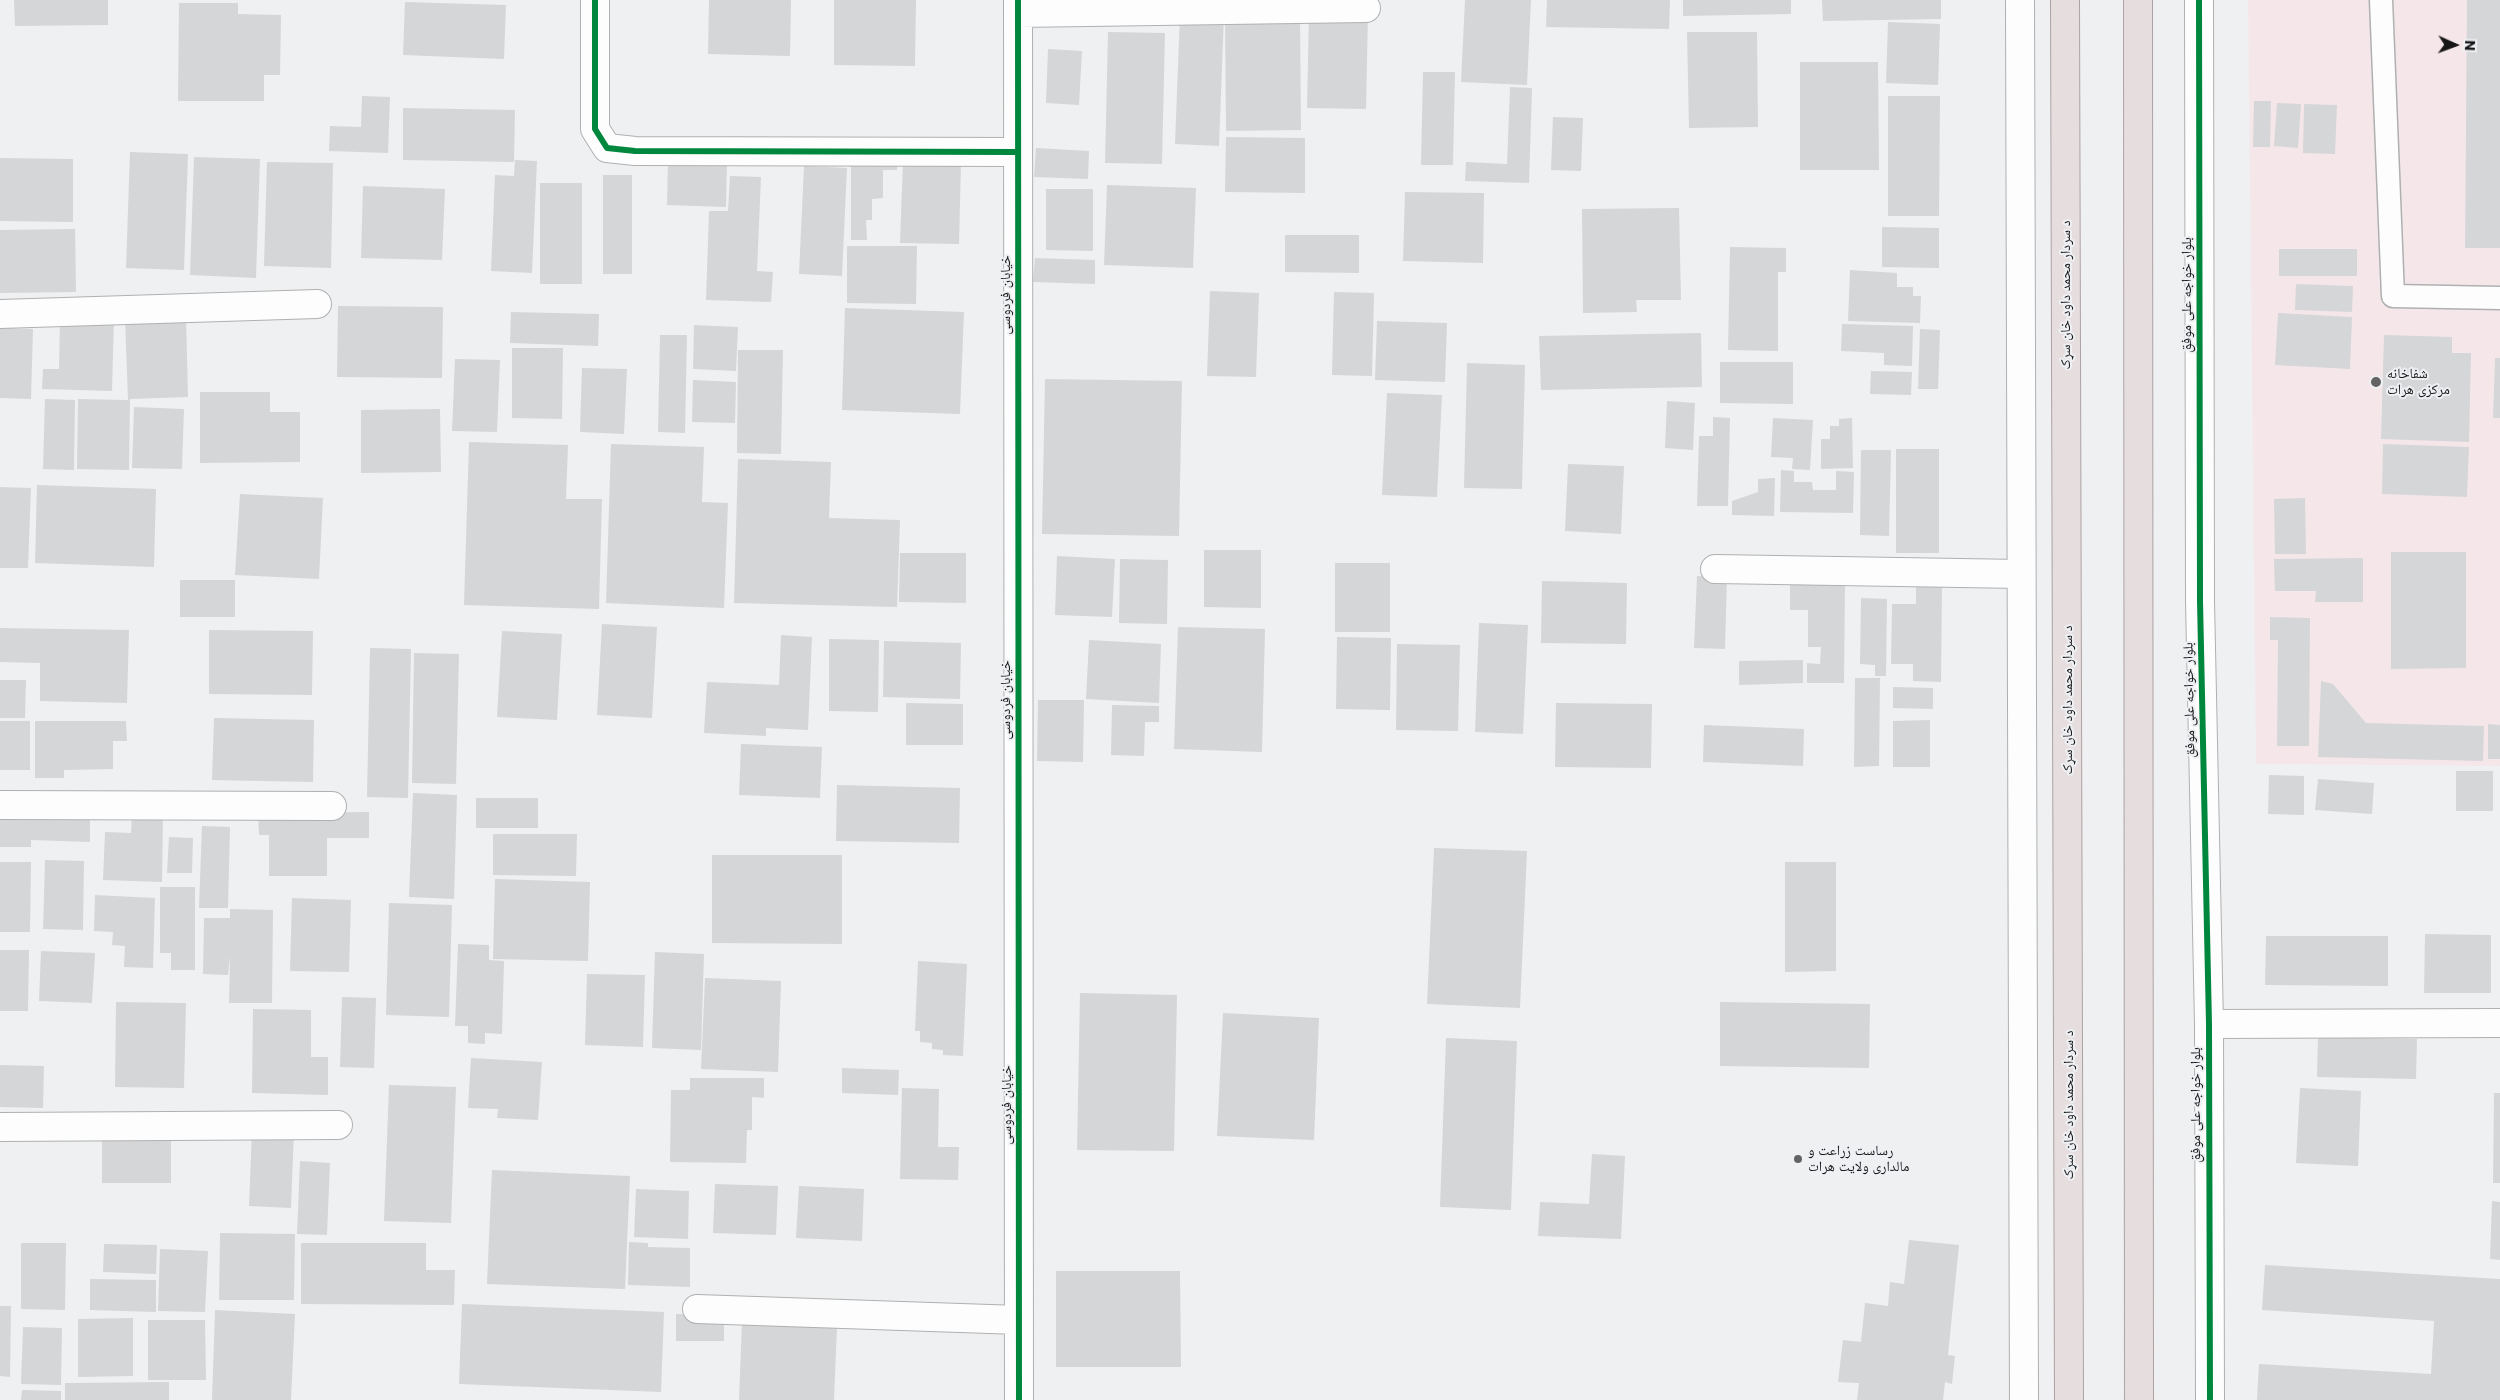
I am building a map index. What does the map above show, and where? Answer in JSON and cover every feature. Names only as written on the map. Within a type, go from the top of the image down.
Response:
[{"type":"highway","name":"د سردار محمد داود خان سړک","points":[[2064,0],[2069,1400]]},
{"type":"highway","points":[[2138,0],[2139,1400]]},
{"type":"street","points":[[595,0],[595,129],[607,148],[635,151],[1018,152]]},
{"type":"street","points":[[2020,0],[2024,1400]]},
{"type":"street","name":"بلوار خواجه علی موفق","points":[[2199,0],[2200,600],[2209,1024],[2210,1400]]},
{"type":"street","points":[[1018,6],[1366,8]]},
{"type":"street","name":"خیابان فردوسی","points":[[1018,6],[1019,1400]]},
{"type":"street","points":[[0,314],[317,304]]},
{"type":"street","points":[[1715,569],[2021,574]]},
{"type":"street","points":[[0,805],[332,806]]},
{"type":"street","points":[[2209,1024],[2500,1023]]},
{"type":"street","points":[[0,1127],[338,1125]]},
{"type":"street","points":[[697,1309],[1019,1320]]},
{"type":"lane","points":[[2381,0],[2394,296],[2500,298]]},
{"type":"shaded area","name":"شفاخانه مرکزی هرات","points":[[2248,0],[2500,0],[2500,766],[2256,764]]},
{"type":"building","points":[[14,0],[108,0],[108,25],[15,26]]},
{"type":"building","points":[[709,0],[791,0],[790,56],[708,54]]},
{"type":"building","points":[[834,0],[916,0],[915,66],[834,65]]},
{"type":"building","points":[[1465,0],[1531,0],[1527,85],[1461,82]]},
{"type":"building","points":[[1547,0],[1670,0],[1669,29],[1546,27]]},
{"type":"building","points":[[1683,0],[1791,0],[1791,14],[1683,16]]},
{"type":"building","points":[[1822,0],[1941,0],[1941,19],[1823,21]]},
{"type":"building","points":[[2467,0],[2500,0],[2500,248],[2465,248]]},
{"type":"building","points":[[405,2],[506,5],[504,59],[403,55]]},
{"type":"building","points":[[179,3],[238,3],[238,14],[281,15],[280,75],[264,75],[264,101],[178,101]]},
{"type":"building","points":[[1309,13],[1368,14],[1366,109],[1307,108]]},
{"type":"building","points":[[1180,14],[1224,15],[1219,146],[1175,144]]},
{"type":"building","points":[[1225,16],[1300,16],[1301,130],[1226,131]]},
{"type":"building","points":[[1888,22],[1940,24],[1938,85],[1886,83]]},
{"type":"building","points":[[1108,32],[1165,33],[1162,164],[1105,163]]},
{"type":"building","points":[[1687,32],[1757,32],[1758,127],[1689,128]]},
{"type":"building","points":[[1048,49],[1082,51],[1079,105],[1046,103]]},
{"type":"building","points":[[1800,62],[1878,62],[1879,170],[1800,170]]},
{"type":"building","points":[[1423,72],[1455,72],[1453,165],[1421,165]]},
{"type":"building","points":[[1510,87],[1532,88],[1529,183],[1465,181],[1466,162],[1507,164]]},
{"type":"building","points":[[362,96],[390,97],[388,153],[329,151],[330,126],[361,127]]},
{"type":"building","points":[[1888,96],[1940,96],[1939,216],[1888,216]]},
{"type":"building","points":[[2254,101],[2271,101],[2270,147],[2253,147]]},
{"type":"building","points":[[2277,103],[2301,104],[2298,148],[2274,146]]},
{"type":"building","points":[[2304,104],[2337,105],[2335,154],[2303,153]]},
{"type":"building","points":[[403,108],[515,110],[514,162],[403,160]]},
{"type":"building","points":[[1553,117],[1583,118],[1581,171],[1551,170]]},
{"type":"building","points":[[1226,137],[1305,138],[1305,193],[1225,192]]},
{"type":"building","points":[[1036,148],[1089,151],[1088,179],[1034,177]]},
{"type":"building","points":[[130,152],[188,154],[184,270],[126,268]]},
{"type":"building","points":[[851,156],[897,156],[897,170],[883,170],[883,198],[872,199],[872,220],[866,220],[867,240],[851,240]]},
{"type":"building","points":[[194,157],[260,159],[256,278],[190,275]]},
{"type":"building","points":[[0,158],[73,159],[73,222],[0,221]]},
{"type":"building","points":[[515,160],[537,161],[532,273],[491,271],[495,175],[514,176]]},
{"type":"building","points":[[668,160],[727,162],[726,207],[667,205]]},
{"type":"building","points":[[903,161],[961,163],[959,244],[900,243]]},
{"type":"building","points":[[267,162],[333,163],[331,268],[264,266]]},
{"type":"building","points":[[804,166],[847,168],[842,276],[799,274]]},
{"type":"building","points":[[603,175],[632,175],[632,274],[603,274]]},
{"type":"building","points":[[730,176],[761,177],[757,271],[773,272],[771,302],[706,300],[709,211],[728,211]]},
{"type":"building","points":[[540,183],[582,183],[582,284],[540,284]]},
{"type":"building","points":[[1107,185],[1196,188],[1193,268],[1104,265]]},
{"type":"building","points":[[363,186],[445,189],[442,260],[361,258]]},
{"type":"building","points":[[1046,189],[1093,189],[1093,251],[1046,250]]},
{"type":"building","points":[[1405,192],[1484,193],[1483,263],[1403,261]]},
{"type":"building","points":[[1679,208],[1681,300],[1636,300],[1637,312],[1583,313],[1582,209]]},
{"type":"building","points":[[1882,227],[1939,228],[1939,268],[1882,267]]},
{"type":"building","points":[[75,229],[76,292],[0,293],[0,230]]},
{"type":"building","points":[[1285,235],[1359,235],[1359,273],[1285,272]]},
{"type":"building","points":[[847,246],[917,246],[916,304],[847,303]]},
{"type":"building","points":[[1730,247],[1786,248],[1786,272],[1778,272],[1778,351],[1728,350]]},
{"type":"building","points":[[2279,249],[2357,249],[2357,276],[2279,276]]},
{"type":"building","points":[[1035,258],[1095,260],[1095,284],[1033,282]]},
{"type":"building","points":[[1850,270],[1897,273],[1897,287],[1913,287],[1913,296],[1921,296],[1920,323],[1848,321]]},
{"type":"building","points":[[2296,284],[2353,286],[2352,312],[2295,310]]},
{"type":"building","points":[[1210,291],[1259,293],[1256,377],[1207,376]]},
{"type":"building","points":[[1334,292],[1374,293],[1372,376],[1332,375]]},
{"type":"building","points":[[338,306],[443,307],[442,378],[337,377]]},
{"type":"building","points":[[845,308],[964,312],[960,414],[842,410]]},
{"type":"building","points":[[511,312],[599,314],[598,346],[510,343]]},
{"type":"building","points":[[2278,313],[2352,317],[2350,369],[2275,365]]},
{"type":"building","points":[[60,318],[114,319],[112,391],[42,389],[43,369],[59,369]]},
{"type":"building","points":[[186,318],[188,397],[130,399],[129,470],[77,469],[78,399],[128,400],[125,319]]},
{"type":"building","points":[[1377,321],[1447,323],[1445,382],[1375,380]]},
{"type":"building","points":[[1842,324],[1913,326],[1912,366],[1884,365],[1884,353],[1841,351]]},
{"type":"building","points":[[694,325],[738,327],[736,371],[693,369]]},
{"type":"building","points":[[0,328],[33,329],[31,399],[0,398]]},
{"type":"building","points":[[1920,329],[1940,330],[1938,389],[1918,389]]},
{"type":"building","points":[[1701,333],[1702,387],[1541,390],[1539,336]]},
{"type":"building","points":[[660,335],[687,335],[685,433],[658,432]]},
{"type":"building","points":[[2384,335],[2452,337],[2452,353],[2471,353],[2469,442],[2381,439]]},
{"type":"building","points":[[512,348],[563,348],[562,419],[512,418]]},
{"type":"building","points":[[738,350],[783,350],[781,454],[737,453]]},
{"type":"building","points":[[2495,358],[2500,358],[2500,418],[2493,418]]},
{"type":"building","points":[[455,359],[500,360],[497,432],[452,431]]},
{"type":"building","points":[[1720,362],[1793,362],[1793,404],[1720,403]]},
{"type":"building","points":[[1467,363],[1525,365],[1522,489],[1464,488]]},
{"type":"building","points":[[582,368],[627,369],[624,434],[580,432]]},
{"type":"building","points":[[1871,371],[1912,372],[1911,395],[1870,394]]},
{"type":"building","points":[[1045,379],[1182,381],[1179,536],[1042,534]]},
{"type":"building","points":[[693,380],[736,382],[735,423],[692,422]]},
{"type":"building","points":[[200,392],[270,392],[270,412],[300,412],[300,462],[200,463]]},
{"type":"building","points":[[1387,393],[1442,395],[1437,497],[1382,495]]},
{"type":"building","points":[[45,399],[75,400],[74,470],[43,469]]},
{"type":"building","points":[[1667,401],[1695,403],[1693,450],[1665,448]]},
{"type":"building","points":[[134,407],[184,409],[182,469],[132,468]]},
{"type":"building","points":[[440,409],[441,472],[361,473],[361,410]]},
{"type":"building","points":[[1713,417],[1730,418],[1728,506],[1697,506],[1699,436],[1713,436]]},
{"type":"building","points":[[1773,418],[1813,420],[1810,470],[1792,469],[1793,458],[1771,457]]},
{"type":"building","points":[[1852,418],[1853,468],[1821,469],[1821,439],[1830,439],[1830,426],[1839,426],[1839,419]]},
{"type":"building","points":[[469,442],[568,445],[566,499],[602,499],[599,609],[464,605]]},
{"type":"building","points":[[611,444],[704,447],[702,502],[728,503],[724,608],[606,603]]},
{"type":"building","points":[[2383,444],[2469,447],[2467,497],[2382,494]]},
{"type":"building","points":[[1896,449],[1939,449],[1939,553],[1896,553]]},
{"type":"building","points":[[1861,450],[1891,450],[1889,536],[1860,535]]},
{"type":"building","points":[[738,459],[831,462],[829,518],[900,520],[897,607],[734,603]]},
{"type":"building","points":[[1568,464],[1624,466],[1621,534],[1565,531]]},
{"type":"building","points":[[1781,470],[1794,471],[1794,482],[1812,482],[1813,490],[1836,490],[1836,471],[1854,472],[1853,513],[1780,512]]},
{"type":"building","points":[[1775,478],[1774,516],[1732,515],[1732,501],[1758,492],[1758,479]]},
{"type":"building","points":[[37,485],[156,489],[154,567],[35,563]]},
{"type":"building","points":[[0,487],[31,488],[28,568],[0,568]]},
{"type":"building","points":[[240,494],[323,498],[319,579],[235,575]]},
{"type":"building","points":[[2305,498],[2306,554],[2275,554],[2274,499]]},
{"type":"building","points":[[1204,550],[1261,550],[1261,608],[1204,607]]},
{"type":"building","points":[[2391,552],[2466,552],[2466,668],[2391,669]]},
{"type":"building","points":[[900,553],[966,553],[966,603],[899,602]]},
{"type":"building","points":[[1057,556],[1115,559],[1112,617],[1055,615]]},
{"type":"building","points":[[2363,558],[2363,602],[2315,602],[2316,591],[2275,591],[2274,559]]},
{"type":"building","points":[[1120,559],[1168,560],[1167,624],[1119,623]]},
{"type":"building","points":[[1335,563],[1390,563],[1390,632],[1335,632]]},
{"type":"building","points":[[1790,575],[1845,583],[1844,683],[1807,683],[1807,663],[1820,664],[1821,647],[1808,647],[1808,610],[1790,610]]},
{"type":"building","points":[[1697,576],[1727,577],[1725,649],[1694,648]]},
{"type":"building","points":[[180,580],[235,580],[235,617],[180,617]]},
{"type":"building","points":[[1542,581],[1627,583],[1626,644],[1541,643]]},
{"type":"building","points":[[1916,587],[1942,587],[1941,682],[1913,681],[1913,664],[1891,664],[1892,604],[1916,604]]},
{"type":"building","points":[[1861,598],[1887,599],[1886,676],[1875,676],[1875,665],[1860,664]]},
{"type":"building","points":[[2270,617],[2310,618],[2309,746],[2277,746],[2278,640],[2270,640]]},
{"type":"building","points":[[1479,623],[1528,625],[1523,734],[1475,732]]},
{"type":"building","points":[[602,624],[657,627],[652,718],[597,715]]},
{"type":"building","points":[[1178,627],[1265,629],[1262,752],[1174,749]]},
{"type":"building","points":[[0,628],[129,630],[127,703],[40,701],[40,663],[0,662]]},
{"type":"building","points":[[209,630],[313,631],[312,695],[209,694]]},
{"type":"building","points":[[502,631],[562,634],[557,720],[497,717]]},
{"type":"building","points":[[781,635],[812,637],[808,730],[766,728],[766,736],[704,733],[707,682],[779,685]]},
{"type":"building","points":[[1337,637],[1391,638],[1390,710],[1336,709]]},
{"type":"building","points":[[829,639],[879,640],[878,712],[829,711]]},
{"type":"building","points":[[1089,640],[1161,644],[1159,703],[1086,699]]},
{"type":"building","points":[[884,641],[961,643],[960,699],[883,697]]},
{"type":"building","points":[[1397,644],[1460,645],[1458,731],[1396,730]]},
{"type":"building","points":[[370,648],[411,649],[408,798],[367,797]]},
{"type":"building","points":[[414,653],[459,654],[456,784],[412,783]]},
{"type":"building","points":[[1803,660],[1803,683],[1739,685],[1739,661]]},
{"type":"building","points":[[1855,678],[1880,678],[1879,766],[1854,767]]},
{"type":"building","points":[[0,680],[26,680],[25,718],[0,718]]},
{"type":"building","points":[[2321,681],[2333,684],[2366,723],[2484,726],[2483,761],[2318,757]]},
{"type":"building","points":[[1893,687],[1933,688],[1933,709],[1893,708]]},
{"type":"building","points":[[1038,700],[1084,700],[1083,762],[1037,761]]},
{"type":"building","points":[[906,703],[963,704],[963,745],[906,745]]},
{"type":"building","points":[[1556,703],[1652,704],[1651,768],[1555,767]]},
{"type":"building","points":[[1112,705],[1159,706],[1159,722],[1145,722],[1144,756],[1111,755]]},
{"type":"building","points":[[214,718],[314,720],[313,782],[212,780]]},
{"type":"building","points":[[1930,720],[1930,767],[1893,767],[1893,721]]},
{"type":"building","points":[[0,721],[30,721],[30,770],[0,770]]},
{"type":"building","points":[[35,721],[126,721],[127,741],[113,741],[113,769],[64,770],[64,778],[35,778]]},
{"type":"building","points":[[2488,724],[2500,725],[2500,759],[2488,759]]},
{"type":"building","points":[[1704,725],[1804,729],[1803,766],[1703,762]]},
{"type":"building","points":[[741,744],[822,747],[820,798],[739,795]]},
{"type":"building","points":[[2456,771],[2493,771],[2493,811],[2456,811]]},
{"type":"building","points":[[2269,775],[2304,776],[2304,815],[2268,814]]},
{"type":"building","points":[[2318,779],[2374,783],[2372,814],[2315,810]]},
{"type":"building","points":[[837,785],[960,788],[959,843],[836,841]]},
{"type":"building","points":[[413,793],[457,795],[454,899],[409,897]]},
{"type":"building","points":[[476,798],[538,798],[538,828],[476,828]]},
{"type":"building","points":[[0,807],[90,809],[90,842],[31,840],[31,847],[0,847]]},
{"type":"building","points":[[369,812],[369,838],[327,838],[327,876],[269,876],[269,835],[259,835],[258,813]]},
{"type":"building","points":[[132,813],[163,814],[162,882],[103,880],[105,832],[131,833]]},
{"type":"building","points":[[202,826],[230,827],[228,908],[199,908]]},
{"type":"building","points":[[493,834],[577,834],[576,876],[493,875]]},
{"type":"building","points":[[169,837],[193,838],[192,873],[167,873]]},
{"type":"building","points":[[1434,848],[1527,851],[1520,1008],[1427,1004]]},
{"type":"building","points":[[712,855],[842,855],[842,944],[712,943]]},
{"type":"building","points":[[45,860],[84,861],[83,930],[43,929]]},
{"type":"building","points":[[0,862],[31,862],[30,932],[0,932]]},
{"type":"building","points":[[1785,862],[1836,862],[1836,971],[1785,972]]},
{"type":"building","points":[[495,879],[590,882],[588,961],[493,959]]},
{"type":"building","points":[[160,887],[195,887],[195,970],[171,970],[171,953],[160,953]]},
{"type":"building","points":[[95,895],[155,898],[153,968],[124,967],[125,946],[112,945],[113,932],[94,931]]},
{"type":"building","points":[[292,898],[351,900],[349,972],[290,971]]},
{"type":"building","points":[[389,903],[452,905],[449,1017],[386,1015]]},
{"type":"building","points":[[230,909],[273,910],[272,1003],[229,1003],[230,956],[228,975],[203,974],[204,918],[230,918]]},
{"type":"building","points":[[2425,934],[2491,935],[2491,993],[2424,993]]},
{"type":"building","points":[[2266,936],[2388,936],[2388,986],[2265,985]]},
{"type":"building","points":[[458,944],[489,945],[489,960],[504,961],[502,1034],[485,1033],[485,1044],[468,1043],[468,1026],[455,1026]]},
{"type":"building","points":[[0,950],[29,950],[28,1011],[0,1011]]},
{"type":"building","points":[[41,951],[95,953],[92,1003],[39,1001]]},
{"type":"building","points":[[655,952],[704,954],[701,1050],[652,1048]]},
{"type":"building","points":[[918,961],[967,964],[963,1056],[943,1055],[943,1050],[932,1049],[932,1043],[920,1042],[920,1031],[915,1031]]},
{"type":"building","points":[[587,974],[645,975],[643,1047],[585,1045]]},
{"type":"building","points":[[705,978],[781,981],[778,1072],[701,1069]]},
{"type":"building","points":[[1080,993],[1177,995],[1174,1151],[1077,1150]]},
{"type":"building","points":[[342,997],[376,998],[374,1068],[340,1067]]},
{"type":"building","points":[[116,1002],[186,1003],[184,1088],[115,1087]]},
{"type":"building","points":[[1720,1002],[1870,1004],[1869,1068],[1720,1066]]},
{"type":"building","points":[[253,1009],[311,1010],[311,1057],[328,1057],[328,1095],[252,1093]]},
{"type":"building","points":[[1223,1013],[1319,1018],[1314,1140],[1217,1136]]},
{"type":"building","points":[[2318,1037],[2417,1039],[2416,1079],[2317,1077]]},
{"type":"building","points":[[1446,1038],[1517,1041],[1511,1210],[1440,1207]]},
{"type":"building","points":[[471,1058],[542,1062],[538,1120],[497,1118],[498,1109],[468,1108]]},
{"type":"building","points":[[0,1065],[44,1066],[43,1108],[0,1107]]},
{"type":"building","points":[[842,1068],[899,1070],[898,1095],[842,1093]]},
{"type":"building","points":[[690,1078],[764,1078],[764,1098],[752,1097],[752,1130],[747,1130],[746,1163],[670,1162],[671,1090],[690,1090]]},
{"type":"building","points":[[389,1085],[456,1087],[451,1223],[384,1221]]},
{"type":"building","points":[[902,1088],[939,1089],[938,1147],[959,1147],[958,1180],[900,1179]]},
{"type":"building","points":[[2300,1088],[2361,1091],[2358,1166],[2296,1163]]},
{"type":"building","points":[[2494,1093],[2500,1093],[2500,1183],[2493,1183]]},
{"type":"building","points":[[252,1130],[294,1131],[291,1208],[249,1206]]},
{"type":"building","points":[[102,1131],[171,1131],[171,1183],[102,1183]]},
{"type":"building","points":[[1592,1154],[1625,1156],[1621,1239],[1538,1236],[1540,1202],[1589,1204]]},
{"type":"building","points":[[300,1161],[330,1163],[327,1235],[297,1234]]},
{"type":"building","points":[[492,1170],[630,1176],[625,1289],[487,1284]]},
{"type":"building","points":[[715,1184],[778,1186],[776,1235],[713,1233]]},
{"type":"building","points":[[799,1186],[864,1189],[862,1241],[796,1238]]},
{"type":"building","points":[[636,1189],[689,1191],[688,1239],[634,1237]]},
{"type":"building","points":[[2492,1201],[2500,1202],[2500,1260],[2490,1259]]},
{"type":"building","points":[[220,1233],[295,1234],[294,1300],[219,1300]]},
{"type":"building","points":[[1909,1240],[1959,1245],[1948,1355],[1955,1356],[1952,1384],[1945,1382],[1943,1400],[1857,1400],[1859,1383],[1838,1382],[1843,1340],[1861,1342],[1865,1303],[1888,1306],[1890,1282],[1904,1284]]},
{"type":"building","points":[[629,1242],[648,1243],[648,1247],[690,1248],[690,1287],[628,1285]]},
{"type":"building","points":[[21,1243],[66,1243],[65,1310],[21,1309]]},
{"type":"building","points":[[301,1243],[426,1243],[426,1270],[455,1270],[454,1305],[301,1304]]},
{"type":"building","points":[[104,1244],[157,1245],[156,1274],[103,1272]]},
{"type":"building","points":[[160,1249],[208,1251],[205,1312],[158,1311]]},
{"type":"building","points":[[2265,1265],[2500,1279],[2500,1400],[2257,1400],[2259,1364],[2431,1374],[2434,1321],[2262,1310]]},
{"type":"building","points":[[1056,1271],[1180,1271],[1181,1367],[1056,1367]]},
{"type":"building","points":[[90,1279],[156,1280],[156,1312],[90,1310]]},
{"type":"building","points":[[462,1304],[664,1312],[661,1392],[459,1384]]},
{"type":"building","points":[[0,1306],[11,1306],[10,1377],[0,1376]]},
{"type":"building","points":[[215,1310],[295,1314],[291,1400],[212,1400]]},
{"type":"building","points":[[676,1314],[724,1315],[724,1341],[676,1341]]},
{"type":"building","points":[[133,1318],[133,1376],[78,1377],[78,1319]]},
{"type":"building","points":[[148,1320],[205,1320],[206,1380],[148,1380]]},
{"type":"building","points":[[742,1322],[837,1326],[834,1400],[739,1400]]},
{"type":"building","points":[[23,1327],[62,1328],[61,1385],[21,1384]]},
{"type":"building","points":[[169,1382],[169,1400],[65,1400],[65,1383]]},
{"type":"building","points":[[22,1390],[61,1391],[61,1400],[21,1400]]},
{"type":"cycle path","points":[[595,0],[595,129],[607,148],[635,151],[1018,152]]},
{"type":"cycle path","points":[[1018,0],[1019,1400]]},
{"type":"cycle path","points":[[2199,0],[2200,601],[2209,1024],[2210,1400]]},
{"type":"place","name":"شفاخانه مرکزی هرات","points":[[2376,382]]},
{"type":"place","name":"رساست زراعت و مالداری ولایت هرات","points":[[1798,1159]]}]
